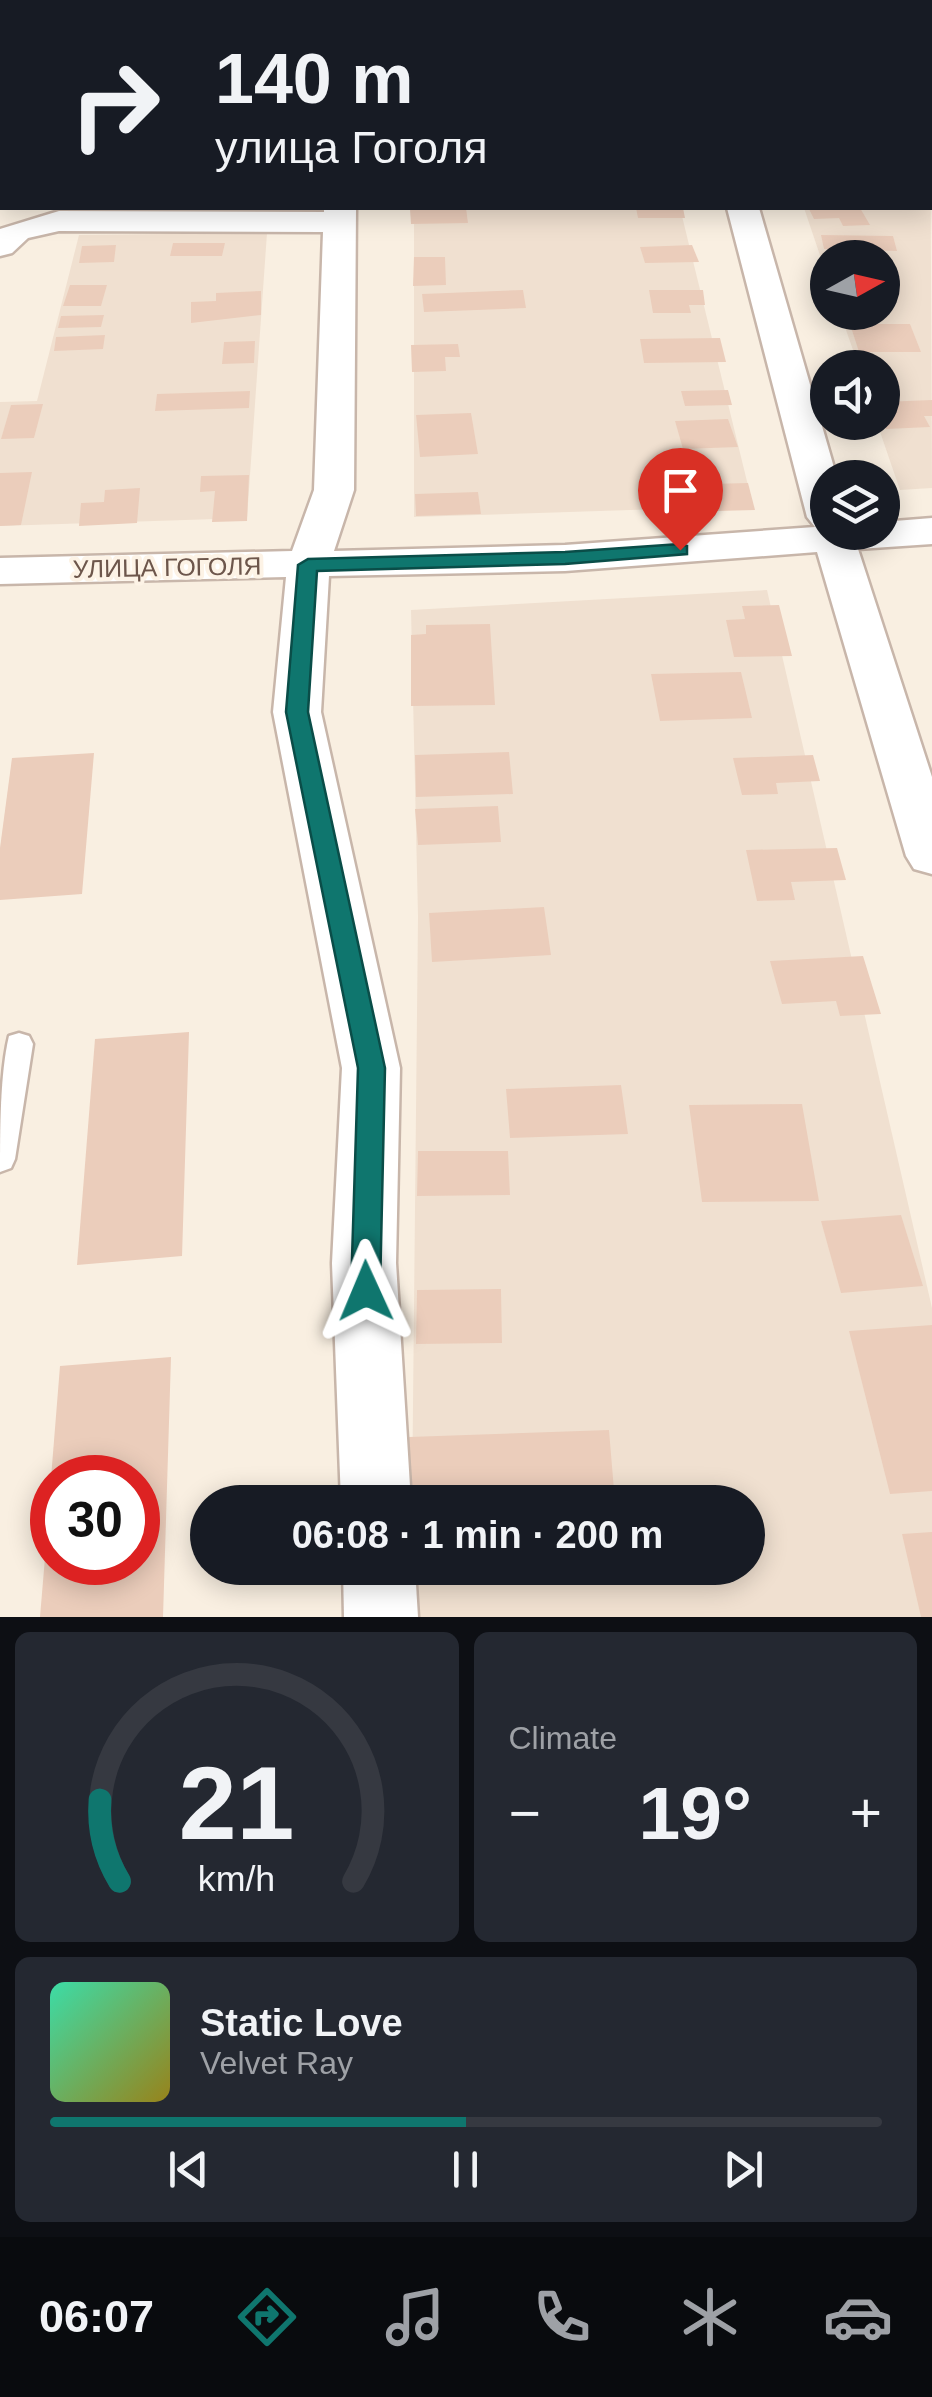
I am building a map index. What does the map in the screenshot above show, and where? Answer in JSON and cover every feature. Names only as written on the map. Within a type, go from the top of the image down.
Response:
[{"type":"street","points":[[744,210],[812,460]]},
{"type":"street","points":[[0,246],[17,231],[49,214],[339,215],[334,490],[308,565],[297,712],[372,1068],[364,1263],[375,1485]]},
{"type":"street","name":"УЛИЦА ГОГОЛЯ","points":[[900,531],[932,531]]},
{"type":"street","name":"УЛИЦА ГОГОЛЯ","points":[[0,571],[565,558],[810,532]]},
{"type":"street","points":[[837,550],[932,856]]},
{"type":"street","points":[[379,1585],[381,1617]]},
{"type":"lane","points":[[0,1159],[19,1044]]},
{"type":"shaded area","points":[[414,210],[680,210],[753,506],[414,517]]},
{"type":"shaded area","points":[[805,210],[931,210],[932,488],[900,490],[900,460],[890,460],[883,440],[900,440],[900,350],[853,350],[846,330],[900,330],[900,240],[815,240]]},
{"type":"shaded area","points":[[267,233],[247,518],[0,526],[0,402],[37,401],[79,235]]},
{"type":"shaded area","points":[[767,590],[932,1308],[932,1617],[411,1617],[412,1585],[765,1585],[765,1485],[412,1485],[418,916],[411,610]]},
{"type":"building","points":[[410,210],[466,210],[468,223],[411,224]]},
{"type":"building","points":[[636,210],[683,210],[685,218],[638,218]]},
{"type":"building","points":[[810,210],[861,210],[870,225],[843,226],[839,218],[814,219]]},
{"type":"building","points":[[821,235],[893,236],[894,240],[822,240]]},
{"type":"building","points":[[173,243],[225,243],[222,256],[170,256]]},
{"type":"building","points":[[116,245],[114,262],[79,263],[82,246]]},
{"type":"building","points":[[692,245],[699,262],[645,263],[640,247]]},
{"type":"building","points":[[414,257],[445,257],[446,285],[413,286]]},
{"type":"building","points":[[70,285],[107,285],[101,306],[63,306]]},
{"type":"building","points":[[523,290],[526,308],[424,312],[422,294]]},
{"type":"building","points":[[649,290],[703,290],[705,305],[689,305],[691,313],[653,313]]},
{"type":"building","points":[[261,291],[261,315],[191,323],[191,302],[216,301],[216,293]]},
{"type":"building","points":[[104,315],[101,327],[58,328],[61,316]]},
{"type":"building","points":[[900,324],[910,324],[921,352],[900,350],[858,350],[852,330],[900,330]]},
{"type":"building","points":[[105,335],[103,349],[54,351],[56,337]]},
{"type":"building","points":[[720,338],[726,362],[644,363],[640,339]]},
{"type":"building","points":[[255,341],[254,363],[222,364],[224,342]]},
{"type":"building","points":[[458,344],[460,357],[445,357],[446,371],[412,372],[411,345]]},
{"type":"building","points":[[728,390],[732,405],[685,406],[681,391]]},
{"type":"building","points":[[250,391],[249,408],[155,411],[157,394]]},
{"type":"building","points":[[932,400],[932,416],[924,416],[930,427],[900,428],[900,401]]},
{"type":"building","points":[[43,404],[34,438],[1,439],[11,405]]},
{"type":"building","points":[[471,413],[478,454],[420,457],[416,415]]},
{"type":"building","points":[[728,419],[738,447],[683,449],[675,421]]},
{"type":"building","points":[[32,472],[21,525],[0,526],[0,473]]},
{"type":"building","points":[[249,475],[247,521],[212,522],[215,491],[200,492],[201,476]]},
{"type":"building","points":[[748,483],[755,510],[717,511],[710,484]]},
{"type":"building","points":[[140,488],[137,523],[79,526],[81,503],[104,502],[105,490]]},
{"type":"building","points":[[478,492],[481,514],[416,516],[415,494]]},
{"type":"building","points":[[779,605],[792,656],[734,657],[726,620],[745,619],[742,606]]},
{"type":"building","points":[[490,624],[495,705],[411,706],[411,635],[426,634],[426,625]]},
{"type":"building","points":[[741,672],[752,718],[660,721],[651,674]]},
{"type":"building","points":[[509,752],[513,794],[416,797],[415,755]]},
{"type":"building","points":[[94,753],[82,894],[0,900],[0,848],[12,758]]},
{"type":"building","points":[[813,755],[820,781],[776,783],[778,794],[742,795],[733,758]]},
{"type":"building","points":[[498,806],[501,842],[418,845],[415,809]]},
{"type":"building","points":[[837,848],[846,880],[791,882],[795,900],[757,901],[746,850]]},
{"type":"building","points":[[544,907],[551,955],[432,962],[429,913]]},
{"type":"building","points":[[863,956],[881,1014],[840,1016],[836,1001],[782,1004],[770,961]]},
{"type":"building","points":[[189,1032],[182,1256],[77,1265],[95,1039]]},
{"type":"building","points":[[621,1085],[628,1134],[510,1138],[506,1089]]},
{"type":"building","points":[[802,1104],[819,1201],[702,1202],[689,1105]]},
{"type":"building","points":[[418,1151],[508,1151],[510,1195],[417,1196]]},
{"type":"building","points":[[901,1215],[923,1286],[841,1293],[821,1221]]},
{"type":"building","points":[[501,1289],[502,1343],[416,1344],[417,1290]]},
{"type":"building","points":[[932,1325],[932,1491],[890,1494],[849,1331]]},
{"type":"building","points":[[171,1357],[163,1617],[40,1617],[43,1585],[160,1585],[160,1455],[53,1455],[60,1366]]},
{"type":"building","points":[[609,1430],[614,1485],[409,1485],[409,1437]]},
{"type":"building","points":[[932,1532],[932,1617],[921,1617],[902,1534]]},
{"type":"route","points":[[366,1291],[372,1068],[297,712],[308,565],[565,558],[680,550]]}]
